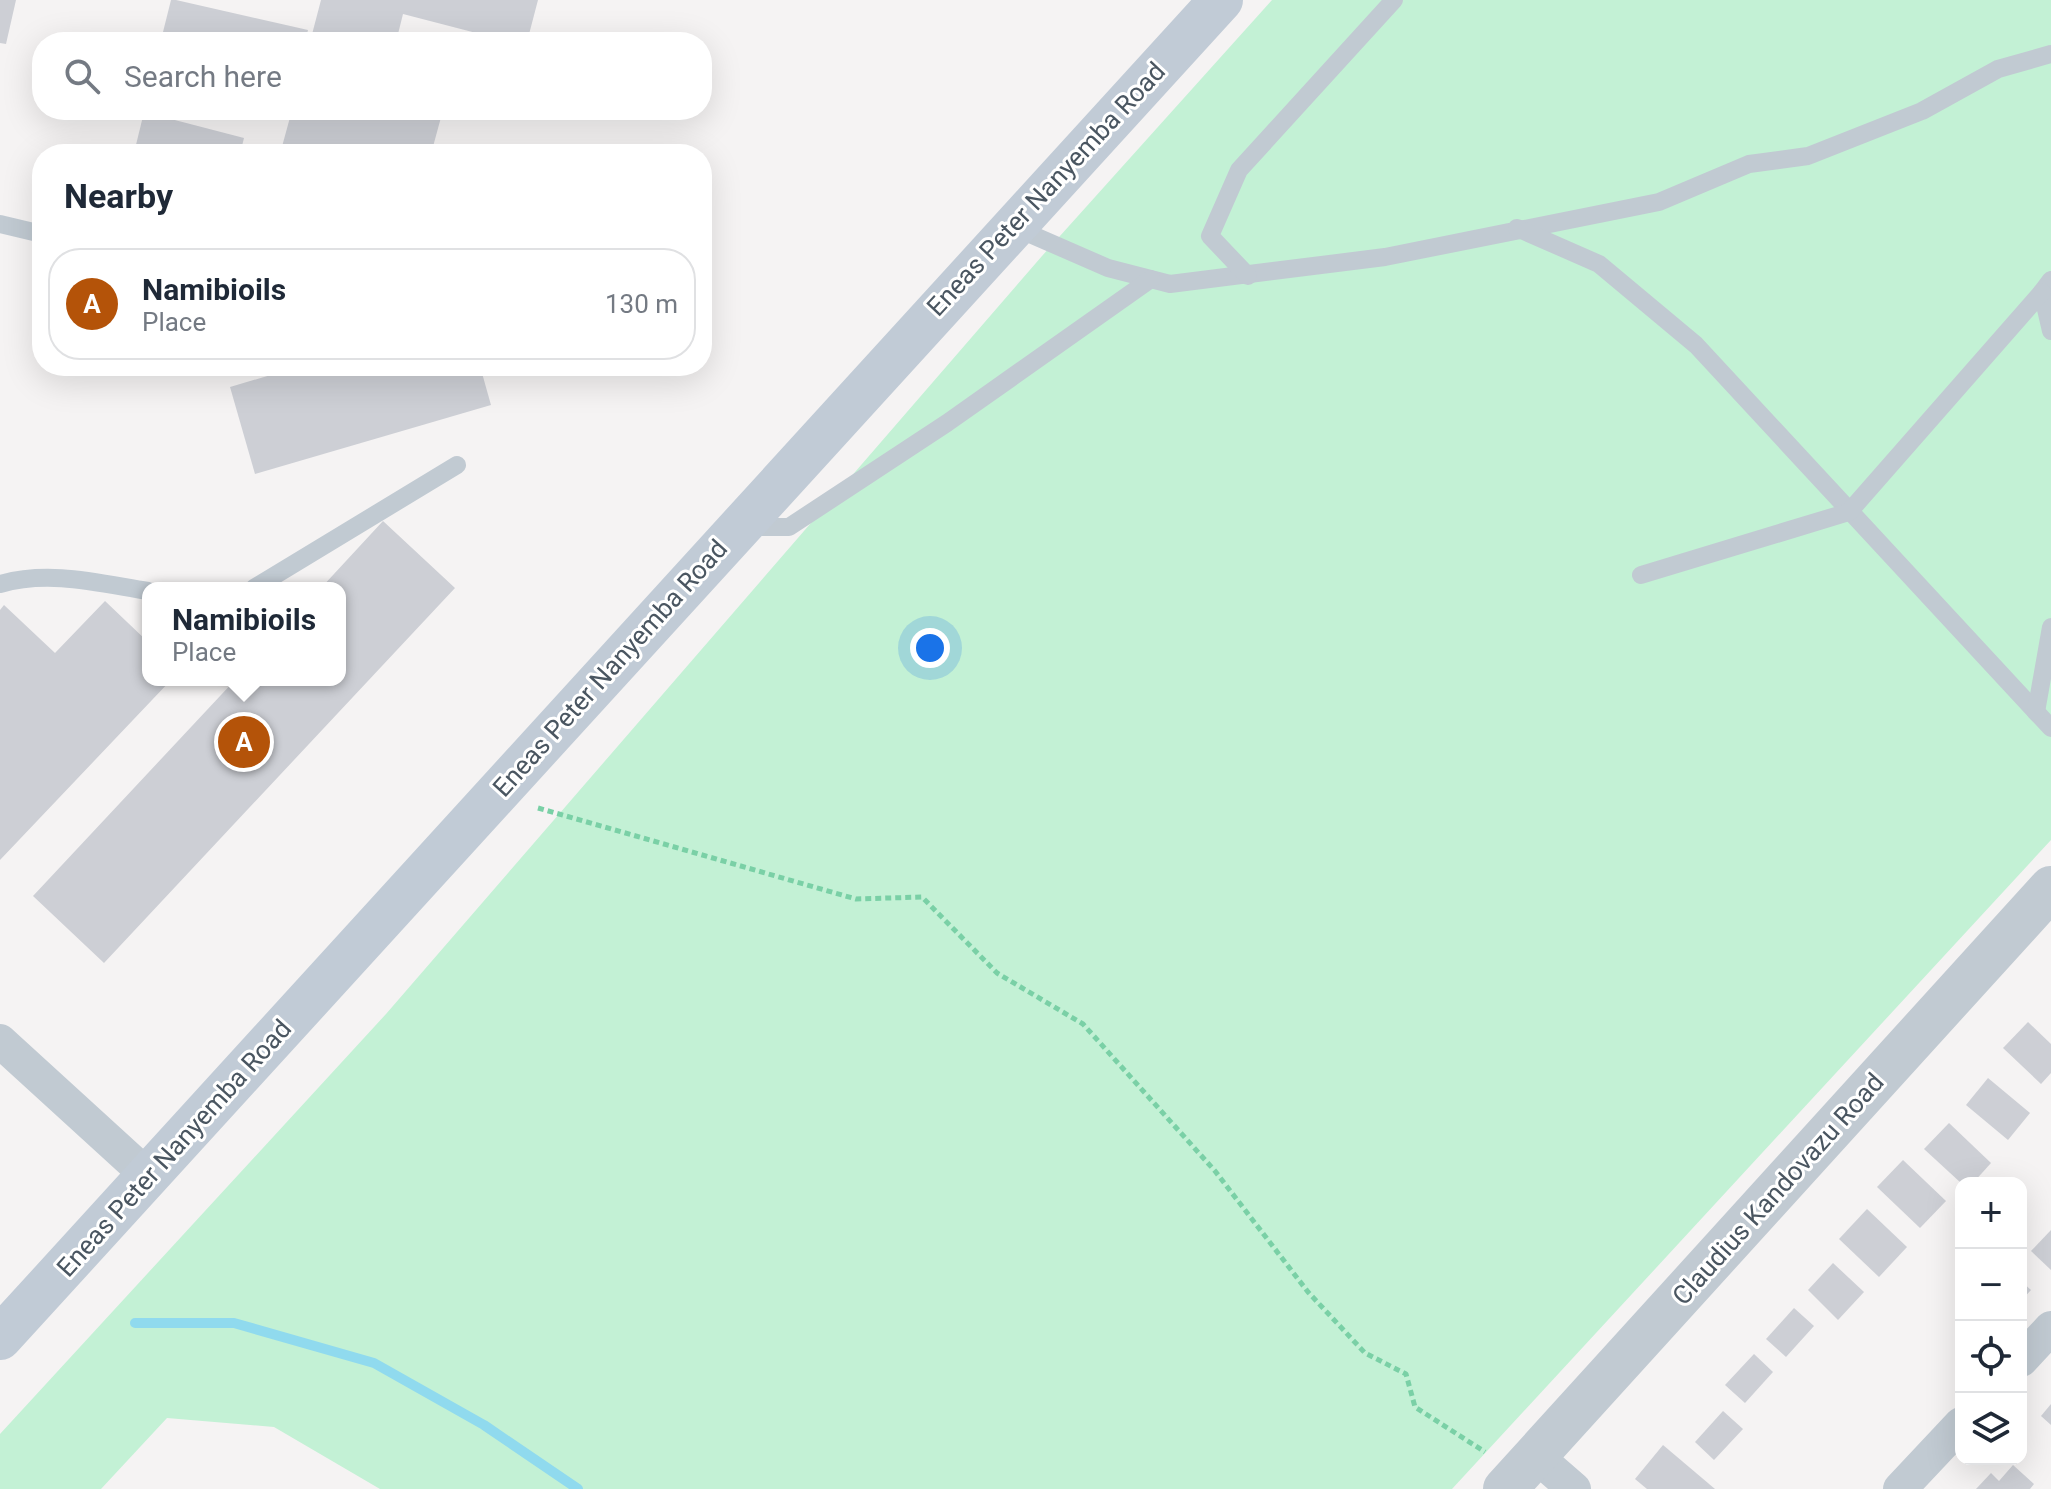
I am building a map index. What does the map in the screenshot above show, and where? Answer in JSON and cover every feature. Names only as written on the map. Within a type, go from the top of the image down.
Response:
[{"type":"main road","name":"Eneas Peter Nanyemba Road","points":[[0,1338],[1011,225],[1221,0]]},
{"type":"street","name":"Claudius Kandovazu Road","points":[[1521,1472],[2051,888]]},
{"type":"street","points":[[0,1041],[149,1177]]},
{"type":"street","points":[[2027,1354],[2051,1328]]},
{"type":"street","points":[[1900,1489],[1955,1430]]},
{"type":"street","points":[[1521,1472],[1574,1489]]},
{"type":"lane","points":[[1248,276],[1210,236],[1239,170],[1394,0]]},
{"type":"lane","points":[[1011,225],[1108,268],[1170,284],[1385,257],[1517,228],[1659,202],[1749,164],[1808,156],[1922,111],[1998,69],[2051,54]]},
{"type":"lane","points":[[0,224],[32,232]]},
{"type":"lane","points":[[1517,228],[1599,264],[1696,345],[2051,728]]},
{"type":"lane","points":[[738,527],[789,527],[947,423],[1151,279]]},
{"type":"lane","points":[[1641,575],[1849,512],[2046,286]]},
{"type":"lane","points":[[2046,286],[2051,331]]},
{"type":"lane","points":[[264,582],[457,465]]},
{"type":"lane","points":[[0,584],[24,577],[57,577],[142,590]]},
{"type":"lane","points":[[2036,712],[2051,627]]},
{"type":"lane","points":[[2036,712],[2051,698]]},
{"type":"path","points":[[495,795],[856,899],[922,897],[997,973],[1083,1024],[1215,1171],[1308,1292],[1355,1343],[1365,1353],[1406,1374],[1415,1407],[1521,1472]]},
{"type":"green space","points":[[1272,0],[2051,0],[2051,840],[1452,1489],[380,1489],[274,1427],[167,1418],[101,1489],[0,1489],[0,1434],[386,1014],[1042,256]]},
{"type":"building","points":[[0,0],[16,0],[6,44],[0,43]]},
{"type":"building","points":[[171,0],[308,30],[308,32],[163,32]]},
{"type":"building","points":[[321,0],[538,0],[530,32],[472,32],[403,14],[398,32],[313,32]]},
{"type":"building","points":[[142,120],[175,120],[244,138],[242,144],[136,144]]},
{"type":"building","points":[[289,120],[440,120],[434,144],[283,144]]},
{"type":"building","points":[[267,376],[483,376],[491,405],[255,474],[230,387]]},
{"type":"building","points":[[383,521],[455,588],[104,963],[33,896],[229,686],[346,686],[346,582],[327,582]]},
{"type":"building","points":[[105,601],[142,636],[142,686],[165,686],[0,860],[0,610],[4,605],[55,653]]},
{"type":"building","points":[[2028,1022],[2051,1044],[2051,1073],[2041,1084],[2003,1048]]},
{"type":"building","points":[[1988,1078],[2030,1113],[2008,1140],[1966,1105]]},
{"type":"building","points":[[1949,1123],[1991,1163],[1978,1177],[1955,1177],[1924,1149]]},
{"type":"building","points":[[1903,1160],[1946,1201],[1920,1228],[1877,1187]]},
{"type":"building","points":[[1867,1209],[1907,1247],[1879,1277],[1839,1239]]},
{"type":"building","points":[[2051,1230],[2051,1270],[2031,1251]]},
{"type":"building","points":[[1833,1263],[1864,1292],[1838,1320],[1808,1290]]},
{"type":"building","points":[[1794,1308],[1814,1326],[1786,1357],[1766,1339]]},
{"type":"building","points":[[1754,1354],[1773,1372],[1745,1403],[1725,1385]]},
{"type":"building","points":[[2051,1404],[2051,1425],[2041,1416]]},
{"type":"building","points":[[1723,1411],[1743,1429],[1714,1460],[1695,1442]]},
{"type":"building","points":[[1663,1445],[1715,1489],[1647,1489],[1635,1479]]},
{"type":"building","points":[[2013,1465],[2034,1484],[2030,1489],[1976,1489],[1991,1473],[1999,1481]]},
{"type":"waterway","points":[[135,1323],[234,1323],[374,1363],[484,1425],[578,1489]]},
{"type":"place","name":"Namibioils","points":[[244,742]]}]
